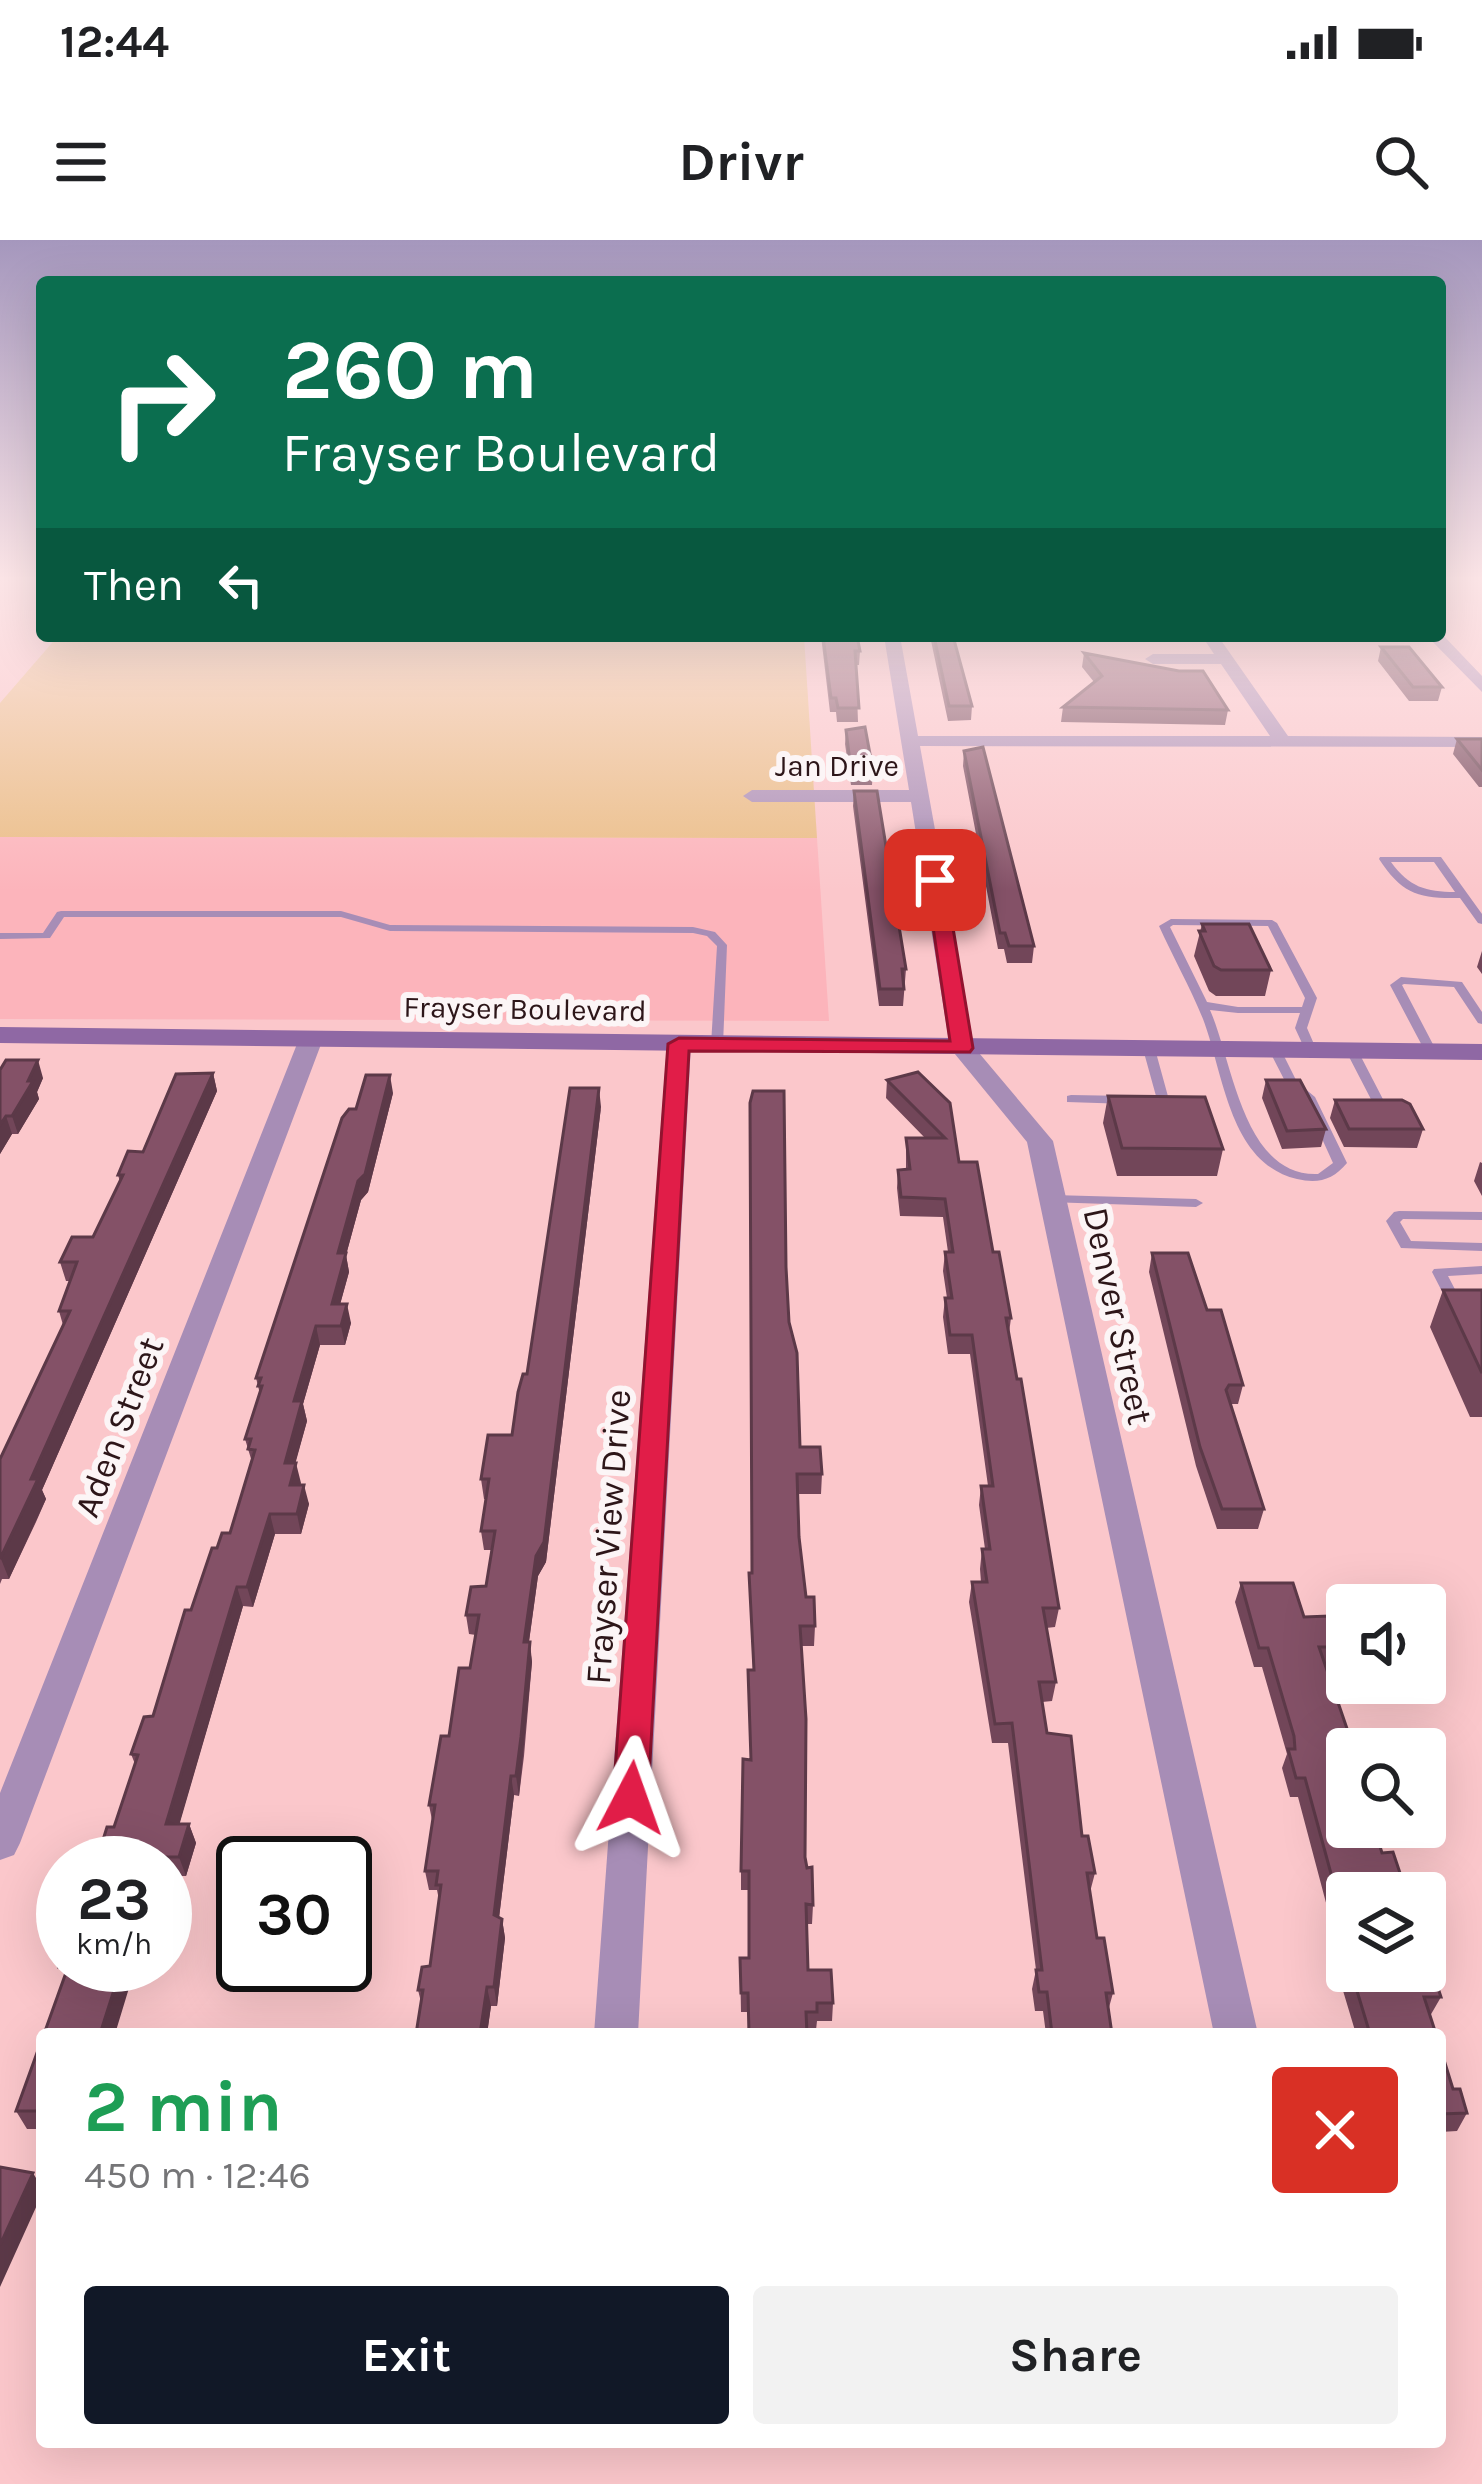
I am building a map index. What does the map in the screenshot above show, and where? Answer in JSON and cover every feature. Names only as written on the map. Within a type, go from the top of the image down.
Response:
[{"type":"main road","name":"Frayser Boulevard","points":[[0,1035],[1431,1052],[1479,1057]]},
{"type":"street","points":[[901,682],[962,1048]]},
{"type":"street","points":[[1239,682],[1282,741]]},
{"type":"street","name":"Jan Drive","points":[[912,741],[1482,742]]},
{"type":"street","name":"Jan Drive","points":[[752,796],[922,796]]},
{"type":"street","name":"Aden Street","points":[[0,1844],[311,1040]]},
{"type":"street","name":"Frayser View Drive","points":[[616,2028],[679,1044]]},
{"type":"street","name":"Denver Street","points":[[962,1048],[1040,1141],[1235,2028]]},
{"type":"lane","points":[[1471,900],[1426,896],[1400,885],[1384,859],[1437,859],[1471,900],[1482,921]]},
{"type":"lane","points":[[0,936],[46,936],[61,914],[341,914],[391,928],[693,930],[711,934],[722,946],[717,1045]]},
{"type":"lane","points":[[1275,1050],[1292,1084],[1309,1096],[1340,1162],[1334,1172],[1316,1179],[1295,1177],[1272,1165],[1253,1143],[1202,1005],[1164,926],[1171,922],[1272,922],[1311,998],[1300,1028],[1311,1051]]},
{"type":"lane","points":[[1431,1052],[1396,985],[1401,980],[1458,984],[1482,1021]]},
{"type":"lane","points":[[1202,1005],[1307,1010]]},
{"type":"lane","points":[[1071,1099],[1163,1100],[1149,1049]]},
{"type":"lane","points":[[1352,1051],[1381,1107]]},
{"type":"lane","points":[[1053,1199],[1196,1203]]},
{"type":"lane","points":[[1482,1216],[1399,1215],[1393,1221],[1406,1245],[1482,1246]]},
{"type":"lane","points":[[1482,1270],[1439,1272],[1453,1300],[1482,1307]]},
{"type":"shaded area","points":[[18,682],[807,682],[817,838],[0,837],[0,703]]},
{"type":"shaded area","points":[[0,837],[817,838],[829,1021],[0,1019]]},
{"type":"building","points":[[829,682],[857,682],[859,708],[838,708],[836,698],[831,698]]},
{"type":"building","points":[[944,682],[965,682],[972,706],[949,706]]},
{"type":"building","points":[[1095,682],[1210,682],[1228,710],[1063,707]]},
{"type":"building","points":[[1409,682],[1438,682],[1442,687],[1413,687]]},
{"type":"building","points":[[865,727],[873,770],[851,770],[846,730]]},
{"type":"building","points":[[1457,739],[1482,739],[1482,770]]},
{"type":"building","points":[[983,747],[1034,946],[1009,946],[1005,933],[1000,933],[964,751]]},
{"type":"building","points":[[854,791],[877,791],[906,969],[902,969],[904,989],[880,989]]},
{"type":"building","points":[[1202,924],[1249,924],[1271,970],[1214,966],[1199,931],[1205,931]]},
{"type":"building","points":[[6,1060],[38,1060],[28,1081],[33,1081],[12,1116],[0,1125],[0,1070]]},
{"type":"building","points":[[918,1072],[950,1103],[959,1162],[977,1162],[993,1252],[999,1252],[1011,1318],[1006,1318],[1017,1379],[1021,1379],[1059,1608],[1043,1608],[1056,1682],[1039,1682],[1047,1733],[1071,1736],[1082,1836],[1088,1836],[1095,1873],[1087,1873],[1097,1938],[1104,1938],[1113,1993],[1106,1993],[1111,2028],[1051,2028],[1047,1992],[1039,1992],[1036,1970],[1042,1970],[1012,1723],[995,1724],[972,1582],[987,1582],[982,1549],[990,1549],[981,1486],[993,1486],[972,1335],[950,1335],[945,1298],[952,1298],[945,1252],[953,1252],[945,1199],[901,1197],[898,1170],[910,1169],[906,1138],[945,1138],[887,1080]]},
{"type":"building","points":[[213,1073],[31,1479],[38,1479],[0,1559],[0,1459],[70,1311],[59,1311],[77,1262],[60,1262],[72,1237],[93,1237],[123,1175],[118,1175],[128,1151],[143,1152],[176,1074]]},
{"type":"building","points":[[366,1075],[390,1075],[365,1174],[358,1181],[338,1253],[346,1253],[332,1304],[347,1304],[341,1326],[316,1326],[294,1401],[302,1401],[285,1463],[296,1463],[290,1485],[304,1485],[297,1514],[270,1514],[247,1587],[237,1587],[166,1824],[189,1824],[185,1836],[104,1836],[107,1827],[114,1827],[138,1755],[131,1754],[144,1717],[153,1716],[185,1610],[191,1610],[212,1548],[217,1548],[222,1533],[230,1533],[255,1450],[248,1449],[251,1439],[245,1439],[262,1386],[258,1386],[261,1378],[256,1378],[342,1118],[349,1109],[356,1109]]},
{"type":"building","points":[[1266,1080],[1300,1080],[1326,1129],[1287,1131]]},
{"type":"building","points":[[570,1088],[599,1088],[544,1542],[536,1556],[524,1642],[530,1642],[521,1737],[516,1776],[511,1776],[494,1915],[502,1919],[494,1987],[487,1987],[481,2028],[417,2028],[423,1990],[418,1990],[422,1967],[430,1966],[441,1885],[436,1885],[438,1871],[425,1871],[435,1805],[429,1805],[441,1736],[449,1736],[459,1668],[470,1668],[479,1615],[466,1615],[471,1587],[486,1586],[495,1531],[481,1531],[489,1479],[481,1479],[488,1435],[512,1435],[518,1392],[527,1374]]},
{"type":"building","points":[[753,1091],[784,1091],[786,1267],[789,1322],[797,1353],[800,1447],[820,1447],[822,1474],[797,1474],[806,1597],[814,1597],[815,1626],[800,1626],[806,1719],[805,1857],[807,1868],[812,1867],[813,1905],[806,1904],[808,1970],[831,1970],[833,2003],[817,2003],[817,2012],[806,2012],[807,2028],[749,2028],[748,1993],[741,1993],[740,1958],[749,1958],[749,1871],[741,1871],[743,1759],[751,1760],[748,1670],[754,1670],[749,1573]]},
{"type":"building","points":[[1108,1096],[1205,1097],[1223,1149],[1122,1148]]},
{"type":"building","points":[[1335,1100],[1402,1100],[1410,1104],[1423,1129],[1349,1129]]},
{"type":"building","points":[[1152,1253],[1188,1253],[1207,1310],[1221,1310],[1243,1385],[1229,1385],[1226,1390],[1264,1509],[1222,1509],[1200,1447]]},
{"type":"building","points":[[1443,1290],[1482,1290],[1482,1373]]},
{"type":"building","points":[[1241,1583],[1293,1583],[1304,1617],[1326,1616],[1326,1647],[1319,1647],[1326,1667],[1326,1704],[1339,1704],[1347,1728],[1326,1728],[1326,1848],[1393,1852],[1400,1872],[1331,1872],[1305,1778],[1296,1778],[1288,1749],[1295,1749],[1294,1736],[1268,1648],[1259,1648]]},
{"type":"building","points":[[59,1992],[113,1992],[102,2028],[46,2028]]},
{"type":"building","points":[[1357,1992],[1439,1992],[1441,1997],[1424,1997],[1434,2028],[1368,2028]]},
{"type":"building","points":[[36,2056],[36,2111],[16,2111]]},
{"type":"building","points":[[1446,2066],[1453,2089],[1460,2089],[1467,2113],[1446,2114]]},
{"type":"building","points":[[0,2167],[33,2173],[0,2245]]},
{"type":"route","points":[[631,1798],[679,1044],[962,1048],[935,880]]}]
